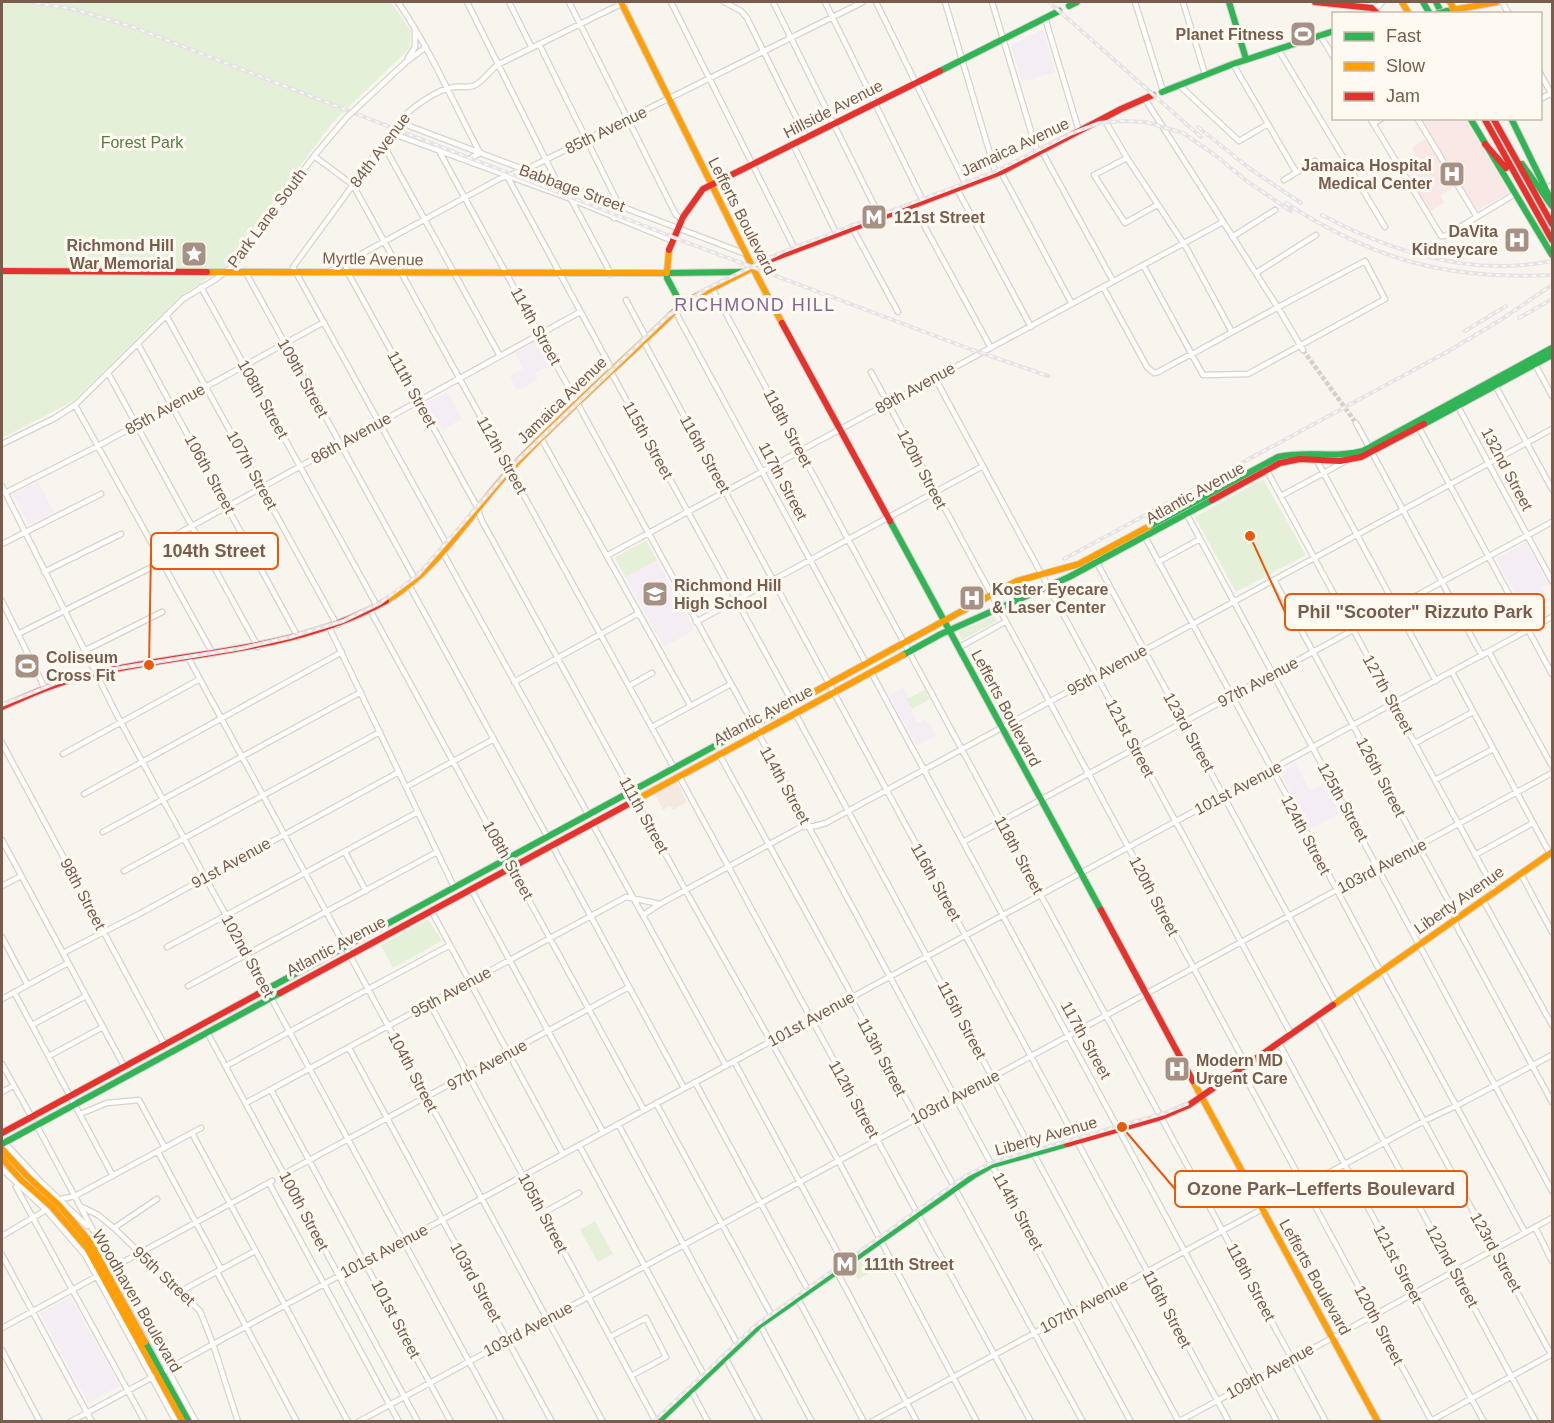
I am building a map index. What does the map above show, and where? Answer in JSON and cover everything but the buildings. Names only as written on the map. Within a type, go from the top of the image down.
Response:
[{"type":"main road","name":"Lefferts Boulevard","points":[[622,2],[753,268],[1378,1422]]},
{"type":"main road","points":[[1068,6],[1077,2]]},
{"type":"main road","points":[[1229,2],[1246,59]]},
{"type":"main road","points":[[1315,2],[1372,8],[1376,12]]},
{"type":"main road","points":[[1450,2],[1456,12],[1483,3],[1497,2]]},
{"type":"main road","name":"Hillside Avenue","points":[[667,273],[667,264],[678,227],[696,196],[711,184],[1059,11]]},
{"type":"main road","points":[[1162,91],[1246,59],[1332,32]]},
{"type":"main road","name":"Jamaica Avenue","points":[[2,707],[45,689],[95,673],[258,647],[329,627],[370,610],[409,585],[442,551],[510,470],[541,438],[682,306],[712,288],[795,249],[998,173],[1153,96]]},
{"type":"main road","points":[[1471,120],[1552,255]]},
{"type":"main road","points":[[1485,120],[1552,240]]},
{"type":"main road","points":[[1496,120],[1504,140],[1552,224]]},
{"type":"main road","points":[[1512,120],[1549,187],[1552,204]]},
{"type":"main road","points":[[1485,144],[1524,191]]},
{"type":"main road","points":[[1511,152],[1552,204]]},
{"type":"main road","name":"Myrtle Avenue","points":[[2,271],[611,274],[745,272]]},
{"type":"main road","points":[[667,273],[667,278],[682,306]]},
{"type":"main road","points":[[719,273],[724,282]]},
{"type":"main road","name":"Atlantic Avenue","points":[[1534,362],[1552,348]]},
{"type":"main road","name":"Atlantic Avenue","points":[[1315,457],[1330,462],[1346,461],[1371,450],[1534,362],[1552,355]]},
{"type":"main road","name":"Atlantic Avenue","points":[[2,1144],[909,651],[949,630],[1049,586],[1286,454],[1315,457],[1343,456],[1371,450]]},
{"type":"main road","name":"Atlantic Avenue","points":[[2,1132],[991,595],[1020,580],[1067,569],[1095,559]]},
{"type":"main road","name":"Liberty Avenue","points":[[657,1422],[760,1325],[954,1188],[992,1165],[1180,1110],[1244,1068],[1551,853]]},
{"type":"main road","name":"Woodhaven Boulevard","points":[[2,1144],[6,1160],[68,1224],[105,1272],[130,1312],[165,1389],[183,1422]]},
{"type":"main road","name":"Woodhaven Boulevard","points":[[105,1272],[159,1373],[189,1422]]},
{"type":"main road","points":[[130,1300],[130,1312]]},
{"type":"main road","points":[[165,1389],[168,1406]]},
{"type":"street","points":[[398,2],[426,47],[480,153],[467,160]]},
{"type":"street","points":[[467,2],[558,182]]},
{"type":"street","points":[[509,2],[532,48]]},
{"type":"street","points":[[569,2],[676,215],[683,220]]},
{"type":"street","name":"84th Avenue","points":[[296,272],[293,267],[391,132],[416,105],[454,87],[473,86],[499,64],[622,2]]},
{"type":"street","points":[[671,2],[795,249]]},
{"type":"street","points":[[724,2],[741,11],[747,18],[806,137]]},
{"type":"street","points":[[773,2],[880,217]]},
{"type":"street","points":[[825,2],[923,201]]},
{"type":"street","name":"85th Avenue","points":[[330,271],[498,178],[524,170],[863,2]]},
{"type":"street","points":[[876,2],[966,185]]},
{"type":"street","points":[[945,2],[998,173],[1072,304]]},
{"type":"street","points":[[992,2],[1036,148],[1113,281]]},
{"type":"street","points":[[1135,2],[1162,91]]},
{"type":"street","points":[[1183,2],[1204,74]]},
{"type":"street","points":[[1372,8],[1379,6],[1382,2]]},
{"type":"street","points":[[1045,18],[1079,131]]},
{"type":"street","name":"Park Lane South","points":[[406,62],[415,47],[415,27]]},
{"type":"street","points":[[1320,35],[1332,55]]},
{"type":"street","points":[[539,44],[619,206],[614,218]]},
{"type":"street","name":"Park Lane South","points":[[2,444],[75,405],[183,299],[233,266],[314,156],[347,117],[406,62],[426,47]]},
{"type":"street","points":[[1278,49],[1385,227]]},
{"type":"street","points":[[1233,64],[1296,172]]},
{"type":"street","points":[[1542,76],[1552,94]]},
{"type":"street","points":[[1179,85],[1239,141],[1268,124]]},
{"type":"street","points":[[1144,99],[1256,273],[1301,348]]},
{"type":"street","points":[[1104,119],[1126,158],[1183,243],[1232,332]]},
{"type":"street","points":[[1418,120],[1477,217]]},
{"type":"street","points":[[1371,121],[1442,237],[1515,194]]},
{"type":"street","name":"Babbage Street","points":[[399,122],[746,254]]},
{"type":"street","points":[[391,132],[673,241]]},
{"type":"street","points":[[382,144],[500,356]]},
{"type":"street","points":[[793,144],[837,233]]},
{"type":"street","name":"114th Street","points":[[438,149],[1131,1422]]},
{"type":"street","name":"112th Street","points":[[314,156],[353,185],[675,768]]},
{"type":"street","points":[[1126,158],[1094,175],[1125,223],[1157,205]]},
{"type":"street","points":[[1284,180],[1315,161]]},
{"type":"street","name":"115th Street","points":[[507,176],[609,364],[610,372],[793,703]]},
{"type":"street","points":[[957,189],[1030,327]]},
{"type":"street","points":[[571,200],[611,274]]},
{"type":"street","points":[[913,205],[991,348]]},
{"type":"street","points":[[1232,237],[1275,210]]},
{"type":"street","name":"89th Avenue","points":[[608,555],[1223,222]]},
{"type":"street","points":[[852,227],[898,312]]},
{"type":"street","points":[[1256,273],[1316,234]]},
{"type":"street","points":[[347,271],[346,265],[350,260]]},
{"type":"street","points":[[1103,287],[1151,372],[1158,372],[1192,354],[1232,332],[1278,308],[1365,261],[1385,300],[1248,375],[1203,375],[1192,354],[1143,265]]},
{"type":"street","name":"109th Street","points":[[245,271],[415,579]]},
{"type":"street","name":"111th Street","points":[[347,271],[557,658],[838,1160],[977,1422]]},
{"type":"street","points":[[296,272],[447,545]]},
{"type":"street","name":"108th Street","points":[[201,287],[377,606]]},
{"type":"street","name":"118th Street","points":[[712,288],[1326,1422]]},
{"type":"street","name":"116th Street","points":[[626,300],[725,491],[1228,1422]]},
{"type":"street","name":"86th Avenue","points":[[154,547],[580,312]]},
{"type":"street","name":"117th Street","points":[[675,312],[866,663]]},
{"type":"street","name":"107th Street","points":[[166,315],[337,624]]},
{"type":"street","name":"85th Avenue","points":[[5,493],[98,446],[324,322]]},
{"type":"street","name":"106th Street","points":[[138,344],[298,637]]},
{"type":"street","points":[[1534,362],[1552,396]]},
{"type":"street","name":"120th Street","points":[[871,372],[1244,1061],[1244,1075],[1430,1421]]},
{"type":"street","points":[[108,373],[258,647]]},
{"type":"street","name":"121st Street","points":[[935,378],[1291,1034]]},
{"type":"street","points":[[1494,383],[1552,489]]},
{"type":"street","name":"132nd Street","points":[[1456,403],[1552,581]]},
{"type":"street","points":[[75,405],[213,654]]},
{"type":"street","points":[[1356,423],[1482,656]]},
{"type":"street","points":[[1417,424],[1552,674]]},
{"type":"street","name":"95th Avenue","points":[[643,915],[801,827],[820,825],[886,790],[1552,429]]},
{"type":"street","points":[[541,438],[690,705]]},
{"type":"street","points":[[1315,457],[1436,681]]},
{"type":"street","points":[[1281,496],[1346,461]]},
{"type":"street","points":[[696,622],[983,466]]},
{"type":"street","name":"127th Street","points":[[1265,467],[1495,891]]},
{"type":"street","name":"102nd Street","points":[[2,486],[121,722],[502,1422]]},
{"type":"street","points":[[2,544],[101,494]]},
{"type":"street","name":"125th Street","points":[[1185,511],[1552,1191]]},
{"type":"street","name":"97th Avenue","points":[[963,842],[1552,522]]},
{"type":"street","name":"124th Street","points":[[1143,533],[1336,891],[1525,1232]]},
{"type":"street","points":[[44,572],[120,534]]},
{"type":"street","points":[[1158,562],[1200,539]]},
{"type":"street","points":[[442,551],[588,814]]},
{"type":"street","name":"123rd Street","points":[[1095,559],[1336,1003]]},
{"type":"street","points":[[18,634],[162,562]]},
{"type":"street","name":"126th Street","points":[[1274,580],[1455,913],[1456,926],[1552,1102]]},
{"type":"street","points":[[409,585],[547,836]]},
{"type":"street","points":[[2,601],[45,689]]},
{"type":"street","name":"108th Street","points":[[370,610],[644,1110]]},
{"type":"street","points":[[84,651],[162,612]]},
{"type":"street","points":[[514,682],[639,613]]},
{"type":"street","name":"101st Avenue","points":[[70,1422],[1552,618]]},
{"type":"street","points":[[958,648],[1005,622]]},
{"type":"street","points":[[329,627],[454,887]]},
{"type":"street","points":[[84,794],[342,652]]},
{"type":"street","points":[[1490,652],[1552,766]]},
{"type":"street","name":"104th Street","points":[[189,659],[603,1422]]},
{"type":"street","name":"117th Street","points":[[871,672],[1277,1422]]},
{"type":"street","points":[[1452,672],[1516,793],[1551,853]]},
{"type":"street","points":[[629,686],[652,673]]},
{"type":"street","points":[[63,754],[200,679]]},
{"type":"street","points":[[652,727],[731,684]]},
{"type":"street","points":[[104,832],[361,692]]},
{"type":"street","points":[[1415,743],[1473,712]]},
{"type":"street","name":"115th Street","points":[[795,713],[1179,1421]]},
{"type":"street","points":[[124,871],[380,732]]},
{"type":"street","points":[[406,787],[494,739]]},
{"type":"street","name":"98th Street","points":[[2,743],[164,1044]]},
{"type":"street","points":[[1435,780],[1493,749]]},
{"type":"street","name":"113th Street","points":[[719,754],[852,997],[915,1118],[1083,1422]]},
{"type":"street","name":"91st Avenue","points":[[63,952],[399,772]]},
{"type":"street","name":"103rd Avenue","points":[[358,1422],[1552,773]]},
{"type":"street","name":"112th Street","points":[[679,776],[1031,1422]]},
{"type":"street","points":[[166,947],[418,812]]},
{"type":"street","points":[[592,823],[726,1066]]},
{"type":"street","points":[[1475,855],[1533,823]]},
{"type":"street","points":[[2,840],[124,1066]]},
{"type":"street","points":[[552,845],[684,1088]]},
{"type":"street","points":[[345,852],[366,891]]},
{"type":"street","points":[[188,986],[437,852]]},
{"type":"street","points":[[1521,874],[1552,932]]},
{"type":"street","points":[[2,886],[21,876]]},
{"type":"street","points":[[471,889],[603,1132]]},
{"type":"street","name":"95th Avenue","points":[[246,1103],[626,897],[633,898]]},
{"type":"street","points":[[633,898],[660,904]]},
{"type":"street","points":[[1483,900],[1552,1025]]},
{"type":"street","points":[[431,910],[563,1154]]},
{"type":"street","points":[[2,940],[27,984]]},
{"type":"street","points":[[226,1066],[450,945]]},
{"type":"street","points":[[2,999],[68,963]]},
{"type":"street","name":"97th Avenue","points":[[282,1175],[629,987]]},
{"type":"street","name":"123rd Street","points":[[1353,991],[1552,1355]]},
{"type":"street","points":[[14,992],[113,1176]]},
{"type":"street","points":[[32,1025],[86,996]]},
{"type":"street","name":"105th Street","points":[[430,1004],[657,1422]]},
{"type":"street","name":"122nd Street","points":[[1316,1016],[1536,1422]]},
{"type":"street","points":[[49,1056],[103,1027]]},
{"type":"street","name":"100th Street","points":[[207,1032],[417,1422]]},
{"type":"street","name":"121st Street","points":[[1279,1043],[1484,1422]]},
{"type":"street","name":"103rd Street","points":[[349,1048],[552,1422]]},
{"type":"street","name":"107th Avenue","points":[[870,1422],[1344,1164],[1552,1055]]},
{"type":"street","points":[[734,1061],[845,1266]]},
{"type":"street","points":[[2,1064],[31,1116]]},
{"type":"street","points":[[695,1082],[809,1292]]},
{"type":"street","points":[[2,1092],[13,1086]]},
{"type":"street","name":"101st Street","points":[[271,1090],[451,1422]]},
{"type":"street","points":[[80,1114],[107,1103],[139,1100],[165,1148]]},
{"type":"street","points":[[656,1103],[772,1316]]},
{"type":"street","points":[[618,1124],[738,1345]]},
{"type":"street","points":[[36,1125],[80,1206]]},
{"type":"street","points":[[61,1199],[75,1196],[201,1128]]},
{"type":"street","points":[[192,1133],[348,1422]]},
{"type":"street","name":"Woodhaven Boulevard","points":[[2,1144],[91,1230]]},
{"type":"street","points":[[579,1145],[705,1377]]},
{"type":"street","points":[[158,1152],[196,1223],[245,1326],[297,1422]]},
{"type":"street","name":"Woodhaven Boulevard","points":[[2,1169],[46,1210],[85,1255],[105,1272],[130,1300],[159,1373],[168,1406],[176,1422]]},
{"type":"street","points":[[14,1182],[144,1422]]},
{"type":"street","points":[[2,1328],[270,1182],[399,1422]]},
{"type":"street","points":[[543,1213],[579,1193]]},
{"type":"street","points":[[114,1228],[157,1199]]},
{"type":"street","name":"Woodhaven Boulevard","points":[[80,1206],[105,1272]]},
{"type":"street","name":"95th Street","points":[[80,1206],[98,1215],[114,1228],[200,1311],[238,1422]]},
{"type":"street","points":[[2,1236],[46,1210]]},
{"type":"street","name":"109th Avenue","points":[[1179,1421],[1552,1218]]},
{"type":"street","points":[[1535,1227],[1552,1261]]},
{"type":"street","points":[[181,1291],[255,1251]]},
{"type":"street","points":[[2,1254],[92,1422]]},
{"type":"street","points":[[837,1272],[917,1422]]},
{"type":"street","points":[[798,1299],[864,1422]]},
{"type":"street","points":[[610,1337],[646,1318],[666,1357],[631,1376]]},
{"type":"street","points":[[760,1325],[812,1422]]},
{"type":"street","points":[[2,1350],[40,1422]]},
{"type":"street","points":[[1430,1421],[1552,1355]]},
{"type":"street","points":[[725,1357],[760,1422]]},
{"type":"street","name":"Woodhaven Boulevard","points":[[159,1373],[196,1422]]},
{"type":"street","points":[[691,1390],[708,1422]]},
{"type":"shaded area","points":[[1043,29],[1055,72],[1022,82],[1011,45]]},
{"type":"shaded area","name":"Jamaica Hospital Medical Center","points":[[1423,120],[1466,120],[1509,192],[1478,210],[1460,184],[1440,195],[1444,203],[1429,212],[1399,165],[1416,156],[1412,147],[1431,136]]},
{"type":"shaded area","points":[[537,340],[551,365],[535,373],[538,380],[517,391],[510,376],[523,369],[515,353]]},
{"type":"shaded area","points":[[447,392],[462,419],[442,430],[426,403]]},
{"type":"shaded area","points":[[38,481],[54,513],[29,525],[13,494]]},
{"type":"shaded area","name":"Richmond Hill High School","points":[[646,540],[695,630],[664,647],[614,557]]},
{"type":"shaded area","points":[[1526,542],[1548,584],[1541,588],[1544,592],[1521,605],[1496,559]]},
{"type":"shaded area","points":[[903,687],[916,721],[921,722],[925,718],[936,736],[917,746],[889,695]]},
{"type":"shaded area","points":[[1296,764],[1310,791],[1324,783],[1341,813],[1311,829],[1280,772]]},
{"type":"shaded area","points":[[677,782],[687,802],[673,810],[670,806],[663,810],[655,794]]},
{"type":"shaded area","points":[[70,1297],[120,1386],[88,1403],[40,1313]]},
{"type":"green space","name":"Forest Park","points":[[2,2],[391,2],[411,31],[409,49],[332,123],[226,266],[178,298],[72,402],[2,438]]},
{"type":"green space","points":[[1263,479],[1306,555],[1236,592],[1195,517]]},
{"type":"green space","points":[[646,541],[657,560],[626,577],[615,558]]},
{"type":"green space","points":[[994,616],[997,621],[962,640],[958,632]]},
{"type":"green space","points":[[925,690],[930,699],[912,709],[906,699]]},
{"type":"green space","points":[[428,919],[442,941],[393,968],[381,945]]},
{"type":"green space","points":[[595,1221],[613,1254],[598,1262],[580,1230]]},
{"type":"green space","points":[[868,1256],[875,1269],[858,1280],[851,1268]]},
{"type":"tunnel","points":[[1303,350],[1356,423]]},
{"type":"railway","points":[[27,2],[73,9],[133,27],[683,241],[1048,376]]},
{"type":"railway","points":[[1049,2],[1201,137]]},
{"type":"railway","points":[[2,705],[56,683],[89,673],[242,648],[290,637],[343,621],[380,603],[418,575],[517,461],[668,316],[706,289],[782,252],[994,172],[1070,134],[1099,123],[1122,121],[1146,122],[1183,133],[1291,211]]},
{"type":"railway","points":[[1198,127],[1249,168],[1301,203]]},
{"type":"railway","points":[[1286,203],[1350,239],[1413,262],[1479,274],[1552,275]]},
{"type":"railway","points":[[1322,215],[1377,240],[1434,258],[1492,266],[1552,261]]},
{"type":"railway","points":[[1064,559],[1447,352],[1499,321],[1552,285]]},
{"type":"railway","points":[[1519,318],[1552,299]]},
{"type":"railway","points":[[1465,331],[1506,306]]},
{"type":"railway","points":[[653,1422],[755,1326],[967,1175],[993,1162],[1165,1113],[1187,1104]]},
{"type":"traffic: fast","points":[[1069,6],[1077,2]]},
{"type":"traffic: fast","points":[[1229,2],[1246,59]]},
{"type":"traffic: fast","points":[[1423,2],[1429,12]]},
{"type":"traffic: fast","points":[[1436,2],[1441,12]]},
{"type":"traffic: fast","points":[[940,71],[1059,11]]},
{"type":"traffic: fast","points":[[1162,92],[1233,64],[1332,32]]},
{"type":"traffic: fast","points":[[1471,120],[1552,255]]},
{"type":"traffic: fast","points":[[1512,120],[1552,202]]},
{"type":"traffic: fast","points":[[1522,164],[1552,206]]},
{"type":"traffic: fast","points":[[682,306],[667,278],[667,273],[741,272]]},
{"type":"traffic: fast","points":[[1150,526],[1278,457],[1363,451],[1552,348]]},
{"type":"traffic: fast","points":[[1424,424],[1552,355]]},
{"type":"traffic: fast","points":[[903,655],[941,634],[1069,577],[1212,500]]},
{"type":"traffic: fast","points":[[890,521],[1101,910]]},
{"type":"traffic: fast","points":[[258,994],[805,697]]},
{"type":"traffic: fast","points":[[2,1144],[280,993]]},
{"type":"traffic: fast","points":[[658,1422],[760,1325],[973,1176],[992,1165],[1067,1144]]},
{"type":"traffic: fast","points":[[145,1342],[189,1422]]},
{"type":"traffic: slow","points":[[621,2],[782,323]]},
{"type":"traffic: slow","points":[[1402,2],[1408,12]]},
{"type":"traffic: slow","points":[[1450,2],[1456,12]]},
{"type":"traffic: slow","points":[[1447,11],[1497,2]]},
{"type":"traffic: slow","points":[[207,272],[667,273],[669,250]]},
{"type":"traffic: slow","points":[[386,601],[422,574],[530,448],[675,311],[695,297],[764,262]]},
{"type":"traffic: slow","points":[[805,697],[1017,581],[1079,564],[1150,526]]},
{"type":"traffic: slow","points":[[634,801],[903,655]]},
{"type":"traffic: slow","points":[[1333,1005],[1552,852]]},
{"type":"traffic: slow","points":[[1193,1081],[1378,1422]]},
{"type":"traffic: slow","points":[[2,1149],[59,1205],[90,1242],[145,1342]]},
{"type":"traffic: slow","points":[[2,1158],[21,1180],[52,1207],[87,1248],[183,1422]]},
{"type":"traffic: jam","points":[[1315,2],[1372,8],[1376,12]]},
{"type":"traffic: jam","points":[[669,250],[683,217],[703,189],[940,71]]},
{"type":"traffic: jam","points":[[764,262],[1001,172],[1121,109],[1153,95]]},
{"type":"traffic: jam","points":[[1485,120],[1552,240]]},
{"type":"traffic: jam","points":[[1494,120],[1552,224]]},
{"type":"traffic: jam","points":[[1485,144],[1506,168]]},
{"type":"traffic: jam","points":[[2,271],[207,272]]},
{"type":"traffic: jam","points":[[782,323],[890,521]]},
{"type":"traffic: jam","points":[[1212,500],[1280,463],[1300,459],[1340,461],[1361,457],[1424,424]]},
{"type":"traffic: jam","points":[[2,707],[57,684],[92,674],[242,648],[316,631],[351,618],[386,601]]},
{"type":"traffic: jam","points":[[280,993],[634,801]]},
{"type":"traffic: jam","points":[[1101,910],[1193,1081]]},
{"type":"traffic: jam","points":[[2,1133],[258,994]]},
{"type":"traffic: jam","points":[[1067,1144],[1161,1117],[1189,1105],[1333,1005]]},
{"type":"place","name":"Planet Fitness","points":[[1303,34]]},
{"type":"place","name":"Jamaica Hospital Medical Center","points":[[1452,174]]},
{"type":"place","name":"121st Street","points":[[874,217]]},
{"type":"place","name":"DaVita Kidneycare","points":[[1517,240]]},
{"type":"place","name":"Richmond Hill War Memorial","points":[[194,254]]},
{"type":"place","name":"Phil \"Scooter\" Rizzuto Park","points":[[1250,536]]},
{"type":"place","name":"Richmond Hill High School","points":[[655,594]]},
{"type":"place","name":"Koster Eyecare & Laser Center","points":[[972,598]]},
{"type":"place","name":"104th Street","points":[[149,665]]},
{"type":"place","name":"Coliseum Cross Fit","points":[[27,666]]},
{"type":"place","name":"Modern MD Urgent Care","points":[[1177,1069]]},
{"type":"place","name":"Ozone Park–Lefferts Boulevard","points":[[1122,1127]]},
{"type":"place","name":"111th Street","points":[[845,1264]]},
{"type":"district","name":"RICHMOND HILL","points":[[755,305]]}]
